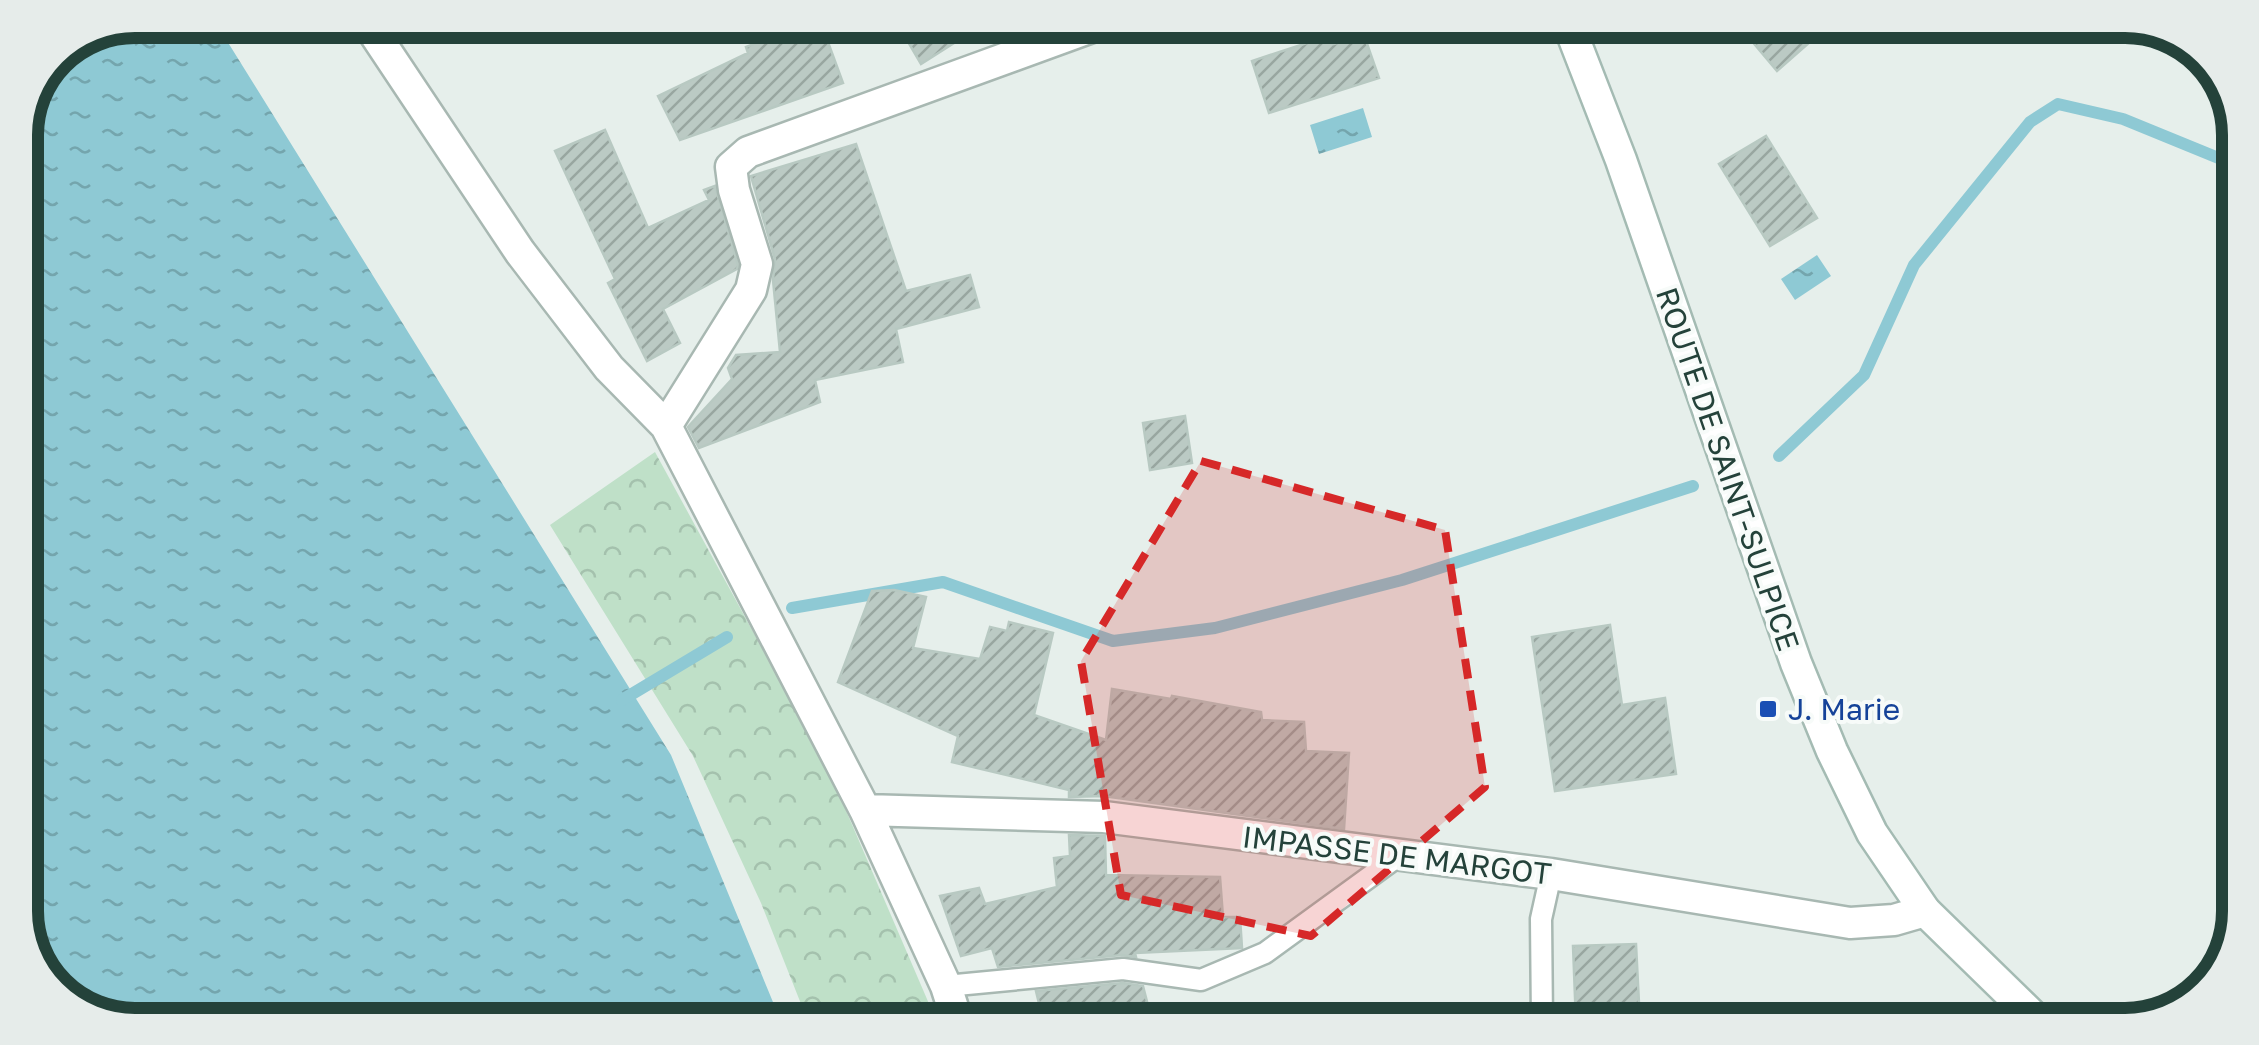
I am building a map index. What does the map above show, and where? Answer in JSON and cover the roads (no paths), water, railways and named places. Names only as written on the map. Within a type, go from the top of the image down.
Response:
[{"type":"street","points":[[377,38],[520,252],[608,368],[666,426],[865,810],[953,1008]]},
{"type":"street","points":[[666,426],[751,290],[757,264],[734,190],[731,167],[748,152],[1062,38]]},
{"type":"street","name":"ROUTE DE SAINT-SULPICE","points":[[1574,38],[1620,160],[1723,461],[1832,750],[1872,833],[1925,912],[2024,1008]]},
{"type":"street","name":"IMPASSE DE MARGOT","points":[[865,810],[1104,818],[1550,874],[1850,923],[1894,920],[1925,912]]},
{"type":"lane","points":[[946,986],[1123,969],[1201,980],[1265,953],[1401,854]]},
{"type":"lane","points":[[1542,1008],[1541,920],[1550,874]]},
{"type":"water","points":[[122,38],[225,38],[671,755],[775,1008],[134,1008],[97,1000],[66,979],[43,942],[38,917],[38,128],[48,92],[71,62],[86,50]]},
{"type":"water","points":[[1363,108],[1372,137],[1319,154],[1310,125]]},
{"type":"water","points":[[1817,255],[1831,276],[1795,300],[1781,279]]},
{"type":"waterway","points":[[1779,456],[1864,375],[1914,265],[2030,122],[2058,104],[2123,119],[2221,159]]},
{"type":"waterway","points":[[792,608],[943,582],[1113,641],[1215,628],[1402,580],[1693,486]]},
{"type":"waterway","points":[[622,700],[727,637]]},
{"type":"place","name":"J. Marie","points":[[1768,709]]}]
